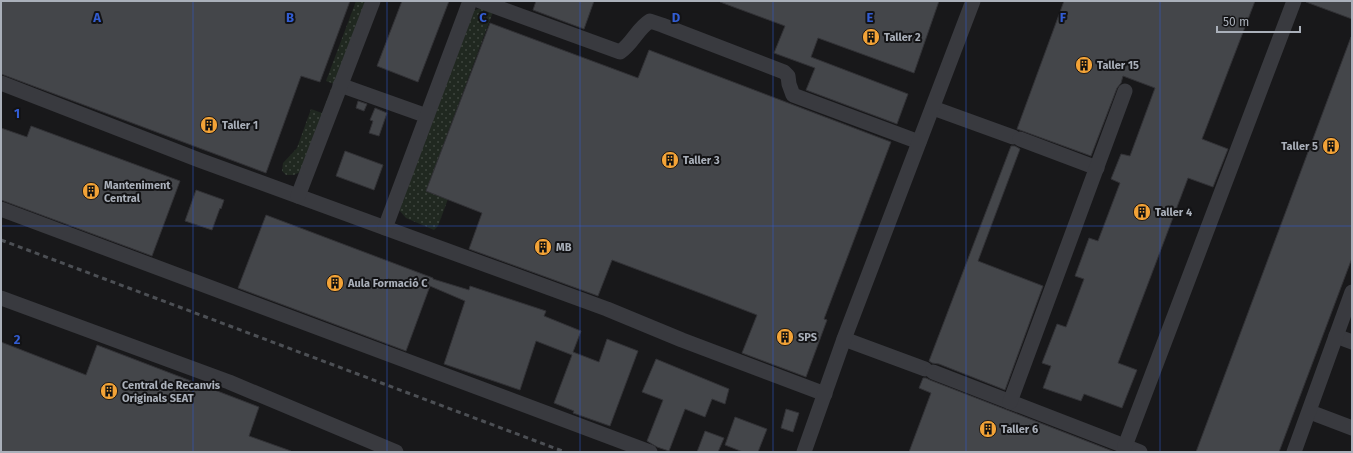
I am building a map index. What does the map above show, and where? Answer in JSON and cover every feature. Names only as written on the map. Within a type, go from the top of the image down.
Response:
[{"type":"lane","points":[[298,196],[373,1]]},
{"type":"lane","points":[[385,228],[470,1]]},
{"type":"lane","points":[[480,1],[620,52],[627,47],[642,26],[650,21],[784,72],[788,76],[788,84],[794,95],[919,142]]},
{"type":"lane","points":[[804,452],[844,338],[973,1]]},
{"type":"lane","points":[[1125,446],[1294,1]]},
{"type":"lane","points":[[1,83],[192,157],[607,308],[682,340],[825,394]]},
{"type":"lane","points":[[340,85],[427,116]]},
{"type":"lane","points":[[1010,402],[1070,220],[1097,168],[1125,91]]},
{"type":"lane","points":[[933,108],[1097,168]]},
{"type":"lane","points":[[1,209],[650,452]]},
{"type":"lane","points":[[1294,452],[1310,412],[1352,292]]},
{"type":"lane","points":[[1,298],[230,382],[396,452]]},
{"type":"lane","points":[[1336,336],[1352,342]]},
{"type":"lane","points":[[844,338],[1140,452]]},
{"type":"lane","points":[[1310,412],[1352,428]]},
{"type":"shaded area","points":[[356,1],[369,1],[337,85],[326,81]]},
{"type":"shaded area","points":[[481,8],[493,12],[426,191],[448,199],[438,226],[434,230],[406,218],[399,210],[472,11]]},
{"type":"shaded area","points":[[331,89],[335,91],[302,171],[294,175],[286,175],[282,171],[283,163],[297,148],[311,109],[322,113]]},
{"type":"building","name":"Taller 1","points":[[1,1],[350,1],[320,82],[301,76],[266,173],[1,74]]},
{"type":"building","points":[[402,1],[449,1],[418,82],[377,66]]},
{"type":"building","points":[[536,1],[594,1],[584,29],[533,10]]},
{"type":"building","name":"Taller 2","points":[[720,1],[939,1],[914,73],[818,38],[811,57],[908,94],[897,124],[806,90],[815,68],[774,53],[785,26]]},
{"type":"building","name":"Taller 4","points":[[1064,1],[1255,1],[1202,139],[1228,149],[1213,187],[1188,178],[1118,363],[1137,370],[1122,408],[1084,394],[1081,401],[1043,388],[1051,366],[1042,363],[1057,324],[1066,327],[1084,279],[1075,276],[1089,238],[1098,241],[1120,183],[1111,179],[1121,154],[1130,156],[1155,88],[1123,76],[1091,156],[1017,129]]},
{"type":"building","points":[[1352,1],[1352,19],[1306,2]]},
{"type":"building","name":"Taller 3","points":[[490,23],[638,78],[649,50],[891,142],[824,319],[827,320],[806,377],[742,353],[757,315],[700,293],[612,260],[598,296],[469,249],[482,213],[426,191]]},
{"type":"building","name":"Taller 5","points":[[1351,37],[1352,258],[1279,452],[1196,452]]},
{"type":"building","points":[[358,101],[367,104],[364,111],[356,108]]},
{"type":"building","points":[[375,108],[387,113],[379,136],[369,133],[373,121],[370,120]]},
{"type":"building","name":"Manteniment Central","points":[[31,126],[180,181],[152,256],[1,200],[1,128],[27,137]]},
{"type":"building","points":[[1011,146],[1015,146],[1020,149],[978,261],[1043,286],[1005,390],[929,361]]},
{"type":"building","points":[[345,151],[383,165],[374,190],[336,176]]},
{"type":"building","points":[[196,190],[224,200],[212,230],[185,221]]},
{"type":"building","points":[[266,215],[433,279],[469,290],[470,286],[546,311],[544,316],[581,331],[573,352],[599,362],[607,339],[638,351],[610,426],[573,413],[574,411],[554,403],[572,355],[536,341],[520,390],[444,364],[465,301],[430,286],[406,351],[238,288]]},
{"type":"building","name":"Central de Recanvis Originals SEAT","points":[[1,342],[86,375],[97,345],[259,407],[249,436],[291,451],[1,452]]},
{"type":"building","points":[[656,359],[729,389],[725,404],[712,399],[705,417],[685,409],[669,451],[657,447],[647,441],[663,400],[642,392]]},
{"type":"building","name":"Taller 6","points":[[923,378],[1115,452],[909,452],[931,393],[919,388]]},
{"type":"building","points":[[786,409],[799,413],[793,432],[781,428]]},
{"type":"building","points":[[735,417],[767,429],[758,452],[743,452],[725,445]]},
{"type":"building","points":[[705,431],[724,438],[718,452],[697,452]]},
{"type":"railway","points":[[1,240],[565,452]]},
{"type":"place","name":"Taller 2","points":[[871,37]]},
{"type":"place","name":"Taller 15","points":[[1084,65]]},
{"type":"place","name":"Taller 1","points":[[209,125]]},
{"type":"place","name":"Taller 5","points":[[1331,146]]},
{"type":"place","name":"Taller 3","points":[[670,160]]},
{"type":"place","name":"Manteniment Central","points":[[91,191]]},
{"type":"place","name":"Taller 4","points":[[1142,212]]},
{"type":"place","name":"MB","points":[[543,247]]},
{"type":"place","name":"Aula Formació C","points":[[335,283]]},
{"type":"place","name":"SPS","points":[[785,337]]},
{"type":"place","name":"Central de Recanvis Originals SEAT","points":[[109,391]]},
{"type":"place","name":"Taller 6","points":[[988,429]]}]
